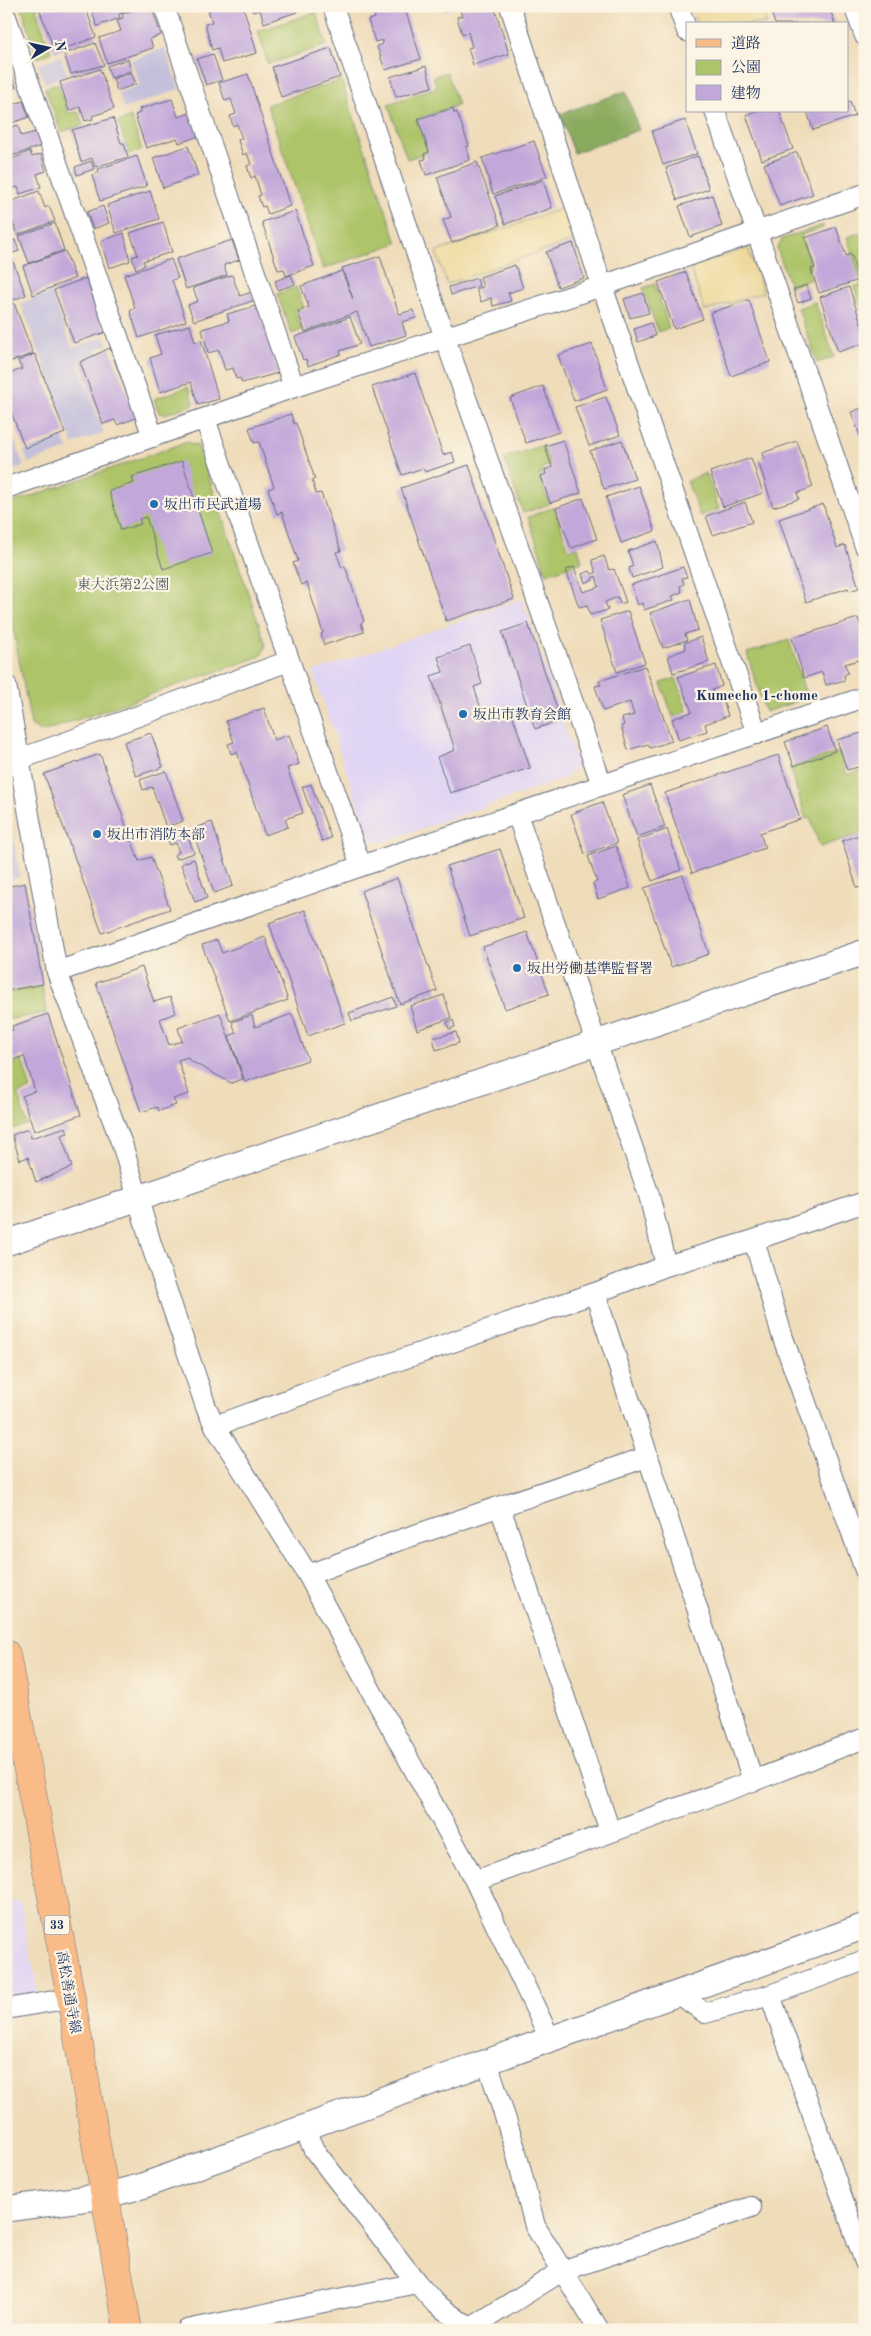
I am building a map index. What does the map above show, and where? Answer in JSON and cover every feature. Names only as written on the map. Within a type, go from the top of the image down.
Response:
[{"type":"main road","name":"高松善通寺線","points":[[6,1654],[71,1998],[128,2330]]},
{"type":"street","points":[[164,6],[294,388]]},
{"type":"street","points":[[333,6],[445,338],[602,786]]},
{"type":"street","points":[[510,6],[602,286],[756,734]]},
{"type":"street","points":[[678,6],[686,28]]},
{"type":"street","points":[[854,6],[865,36]]},
{"type":"street","points":[[6,17],[153,437]]},
{"type":"street","points":[[715,112],[865,546]]},
{"type":"street","points":[[6,488],[294,388],[602,286],[865,194]]},
{"type":"street","points":[[205,419],[361,866]]},
{"type":"street","points":[[20,759],[289,661]]},
{"type":"street","points":[[6,685],[57,972],[123,1147],[155,1256],[215,1426],[308,1575],[475,1881],[550,2039]]},
{"type":"street","points":[[57,972],[361,866],[865,698]]},
{"type":"street","points":[[517,814],[649,1195],[666,1266]]},
{"type":"street","points":[[6,1244],[139,1197],[865,952]]},
{"type":"street","points":[[215,1426],[356,1375],[595,1293],[666,1266],[754,1240],[865,1202]]},
{"type":"street","points":[[754,1240],[782,1335],[865,1570]]},
{"type":"street","points":[[595,1293],[753,1781]]},
{"type":"street","points":[[308,1575],[397,1541],[647,1457]]},
{"type":"street","points":[[500,1507],[610,1831]]},
{"type":"street","points":[[475,1881],[753,1781],[865,1738]]},
{"type":"street","points":[[6,2209],[104,2196],[142,2186],[303,2126],[865,1926]]},
{"type":"street","points":[[678,1993],[705,2013],[770,1995],[865,1960]]},
{"type":"street","points":[[770,1995],[857,2217],[865,2262]]},
{"type":"street","points":[[6,2009],[71,1998]]},
{"type":"street","points":[[487,2061],[515,2148],[534,2226],[599,2330]]},
{"type":"street","points":[[303,2126],[314,2150],[417,2283],[435,2303],[472,2329],[562,2270],[751,2207]]},
{"type":"street","points":[[187,2330],[216,2328],[417,2283]]},
{"type":"shaded area","points":[[165,48],[179,89],[124,109],[118,93],[140,85],[131,60]]},
{"type":"shaded area","points":[[60,56],[67,74],[45,83],[38,65]]},
{"type":"shaded area","points":[[51,292],[72,348],[105,336],[108,345],[96,349],[98,354],[78,362],[104,433],[73,444],[21,303]]},
{"type":"shaded area","points":[[6,418],[24,466],[6,472]]},
{"type":"shaded area","points":[[63,437],[68,449],[28,463],[24,451]]},
{"type":"shaded area","points":[[522,599],[578,766],[563,779],[381,843],[369,838],[313,672]]},
{"type":"shaded area","points":[[6,795],[20,877],[6,880]]},
{"type":"shaded area","points":[[20,1901],[39,1998],[6,2003],[6,1903]]},
{"type":"green space","points":[[21,6],[41,6],[36,9],[51,53],[38,58]]},
{"type":"green space","points":[[316,12],[327,45],[268,64],[258,31]]},
{"type":"green space","points":[[447,72],[458,105],[417,119],[428,152],[407,159],[388,104],[437,87],[433,77]]},
{"type":"green space","points":[[341,80],[397,243],[323,269],[267,105]]},
{"type":"green space","points":[[58,84],[69,114],[78,111],[83,125],[61,132],[45,88]]},
{"type":"green space","points":[[626,91],[639,130],[574,153],[560,114]]},
{"type":"green space","points":[[131,117],[142,150],[129,154],[118,122]]},
{"type":"green space","points":[[823,225],[823,228],[801,235],[811,267],[808,268],[811,279],[790,287],[777,248],[782,239]]},
{"type":"green space","points":[[865,231],[865,319],[854,287],[862,284],[847,237]]},
{"type":"green space","points":[[655,284],[669,328],[658,332],[643,288]]},
{"type":"green space","points":[[296,287],[304,307],[295,311],[302,330],[292,334],[277,294]]},
{"type":"green space","points":[[815,302],[834,357],[817,363],[798,308]]},
{"type":"green space","points":[[188,387],[194,404],[165,414],[159,413],[154,399]]},
{"type":"green space","name":"東大浜第2公園","points":[[187,442],[198,446],[266,645],[261,656],[42,732],[31,725],[6,589],[6,505]]},
{"type":"green space","points":[[543,445],[550,465],[542,468],[544,473],[539,475],[549,504],[523,513],[504,458]]},
{"type":"green space","points":[[706,473],[719,509],[700,516],[687,481]]},
{"type":"green space","points":[[554,507],[569,550],[578,547],[582,562],[547,574],[528,517]]},
{"type":"green space","points":[[789,640],[807,698],[765,712],[747,653]]},
{"type":"green space","points":[[676,678],[687,711],[673,717],[661,683]]},
{"type":"green space","points":[[839,752],[847,775],[865,769],[865,832],[820,847],[810,818],[806,819],[790,768]]},
{"type":"green space","points":[[42,986],[46,1013],[6,1020],[6,993]]},
{"type":"green space","points":[[6,1053],[10,1065],[22,1060],[31,1089],[18,1094],[27,1125],[6,1130]]},
{"type":"sand","points":[[691,6],[761,6],[766,22],[696,22]]},
{"type":"sand","points":[[563,208],[574,240],[447,284],[436,252]]},
{"type":"sand","points":[[748,248],[763,292],[705,311],[690,267]]},
{"type":"building","points":[[45,6],[85,6],[96,37],[55,52],[40,11],[46,9]]},
{"type":"building","points":[[90,6],[140,6],[119,14],[120,18],[97,26]]},
{"type":"building","points":[[151,6],[161,35],[150,39],[153,48],[107,63],[99,38],[121,31],[117,20],[123,18],[122,14]]},
{"type":"building","points":[[222,6],[243,6],[257,53],[222,63],[218,48],[212,50],[205,24],[212,22],[208,10]]},
{"type":"building","points":[[251,6],[296,6],[297,12],[264,23],[260,10],[253,12]]},
{"type":"building","points":[[369,6],[383,6],[383,7],[371,11]]},
{"type":"building","points":[[397,6],[404,6],[421,59],[385,70],[377,46],[383,44],[382,40],[375,42],[368,20],[375,18],[374,13]]},
{"type":"building","points":[[437,6],[457,7],[444,11],[443,7],[438,9]]},
{"type":"building","points":[[472,6],[494,6],[509,54],[473,65],[468,48],[472,47],[468,32],[462,34],[457,17],[462,16],[460,10]]},
{"type":"building","points":[[769,6],[829,6],[834,22],[774,22]]},
{"type":"building","points":[[95,43],[104,65],[71,74],[64,54]]},
{"type":"building","points":[[331,48],[340,77],[281,97],[272,67]]},
{"type":"building","points":[[213,54],[222,80],[206,85],[197,59]]},
{"type":"building","points":[[128,59],[131,71],[111,78],[107,66]]},
{"type":"building","points":[[6,60],[16,87],[6,90]]},
{"type":"building","points":[[426,66],[432,87],[396,97],[390,77]]},
{"type":"building","points":[[100,69],[114,109],[92,116],[93,119],[85,121],[80,107],[69,111],[60,82]]},
{"type":"building","points":[[131,72],[136,84],[117,91],[113,79]]},
{"type":"building","points":[[248,74],[290,206],[268,214],[265,206],[262,207],[258,196],[261,195],[255,176],[251,178],[247,166],[251,164],[247,153],[243,155],[238,140],[242,139],[237,124],[233,126],[230,116],[236,114],[231,99],[225,101],[219,83]]},
{"type":"building","points":[[172,99],[178,117],[191,113],[199,136],[179,143],[177,138],[146,148],[135,115],[140,113],[139,109]]},
{"type":"building","points":[[23,101],[29,117],[6,125],[6,107]]},
{"type":"building","points":[[850,101],[855,116],[813,130],[807,112],[848,112],[848,102]]},
{"type":"building","points":[[453,108],[454,113],[457,112],[469,146],[466,147],[470,160],[426,175],[421,160],[426,159],[424,154],[429,152],[418,119]]},
{"type":"building","points":[[754,112],[779,112],[793,149],[762,160],[746,115]]},
{"type":"building","points":[[113,118],[121,143],[124,143],[128,157],[95,167],[92,158],[81,162],[72,130]]},
{"type":"building","points":[[685,120],[697,154],[663,165],[652,131]]},
{"type":"building","points":[[18,125],[21,136],[36,132],[41,146],[6,158],[6,129]]},
{"type":"building","points":[[534,141],[547,177],[493,194],[482,158]]},
{"type":"building","points":[[188,146],[198,175],[163,188],[153,158]]},
{"type":"building","points":[[30,151],[32,157],[41,154],[46,171],[37,174],[41,187],[20,194],[18,187],[7,191],[6,162]]},
{"type":"building","points":[[797,152],[813,194],[780,206],[764,164]]},
{"type":"building","points":[[137,156],[147,186],[100,201],[92,175],[99,173],[98,169]]},
{"type":"building","points":[[698,156],[709,189],[677,200],[666,168]]},
{"type":"building","points":[[91,161],[94,169],[77,175],[75,167]]},
{"type":"building","points":[[477,162],[500,225],[452,243],[443,220],[451,217],[437,177]]},
{"type":"building","points":[[543,180],[552,208],[505,224],[495,196]]},
{"type":"building","points":[[39,191],[45,208],[49,206],[55,221],[17,235],[12,221],[7,223],[6,220],[7,203]]},
{"type":"building","points":[[150,191],[159,219],[116,233],[107,205]]},
{"type":"building","points":[[712,195],[722,226],[690,237],[679,206]]},
{"type":"building","points":[[103,206],[109,223],[93,229],[87,212]]},
{"type":"building","points":[[295,211],[314,266],[286,276],[284,269],[278,270],[262,222]]},
{"type":"building","points":[[163,222],[172,252],[143,261],[145,265],[136,269],[132,257],[138,255],[130,233]]},
{"type":"building","points":[[55,223],[64,250],[29,263],[19,236]]},
{"type":"building","points":[[836,227],[846,256],[851,254],[859,280],[819,293],[811,269],[815,268],[805,238]]},
{"type":"building","points":[[124,233],[130,261],[109,268],[101,241]]},
{"type":"building","points":[[15,240],[19,251],[10,254],[26,295],[6,303],[6,244]]},
{"type":"building","points":[[232,240],[239,260],[224,265],[227,275],[186,289],[176,259]]},
{"type":"building","points":[[573,243],[584,278],[558,287],[546,252]]},
{"type":"building","points":[[65,251],[75,278],[33,295],[23,266]]},
{"type":"building","points":[[380,256],[399,314],[413,310],[416,318],[402,322],[406,335],[369,347],[357,312],[305,332],[298,311],[309,307],[301,286],[342,271],[353,299],[342,268]]},
{"type":"building","points":[[171,259],[178,278],[172,280],[186,321],[139,338],[130,311],[135,308],[124,275]]},
{"type":"building","points":[[515,265],[523,288],[508,293],[511,301],[493,306],[491,298],[481,302],[476,289],[483,287],[480,277]]},
{"type":"building","points":[[686,272],[703,319],[674,329],[658,282]]},
{"type":"building","points":[[232,275],[240,296],[252,292],[255,300],[194,321],[188,305],[198,301],[193,288]]},
{"type":"building","points":[[291,275],[295,284],[278,290],[275,281]]},
{"type":"building","points":[[86,278],[106,332],[74,343],[54,290]]},
{"type":"building","points":[[477,278],[479,286],[451,295],[449,287]]},
{"type":"building","points":[[806,285],[811,298],[798,303],[793,290]]},
{"type":"building","points":[[849,287],[865,335],[865,343],[838,352],[820,297]]},
{"type":"building","points":[[643,293],[649,313],[630,318],[624,299]]},
{"type":"building","points":[[749,300],[770,362],[731,376],[710,313]]},
{"type":"building","points":[[14,303],[33,354],[6,363],[6,306]]},
{"type":"building","points":[[259,305],[278,373],[242,383],[240,378],[236,379],[233,368],[225,370],[219,350],[208,353],[202,329],[229,321],[227,314]]},
{"type":"building","points":[[350,317],[360,344],[340,351],[341,354],[308,366],[306,359],[303,360],[295,337]]},
{"type":"building","points":[[651,323],[655,336],[638,342],[634,329]]},
{"type":"building","points":[[190,325],[195,342],[201,340],[219,399],[198,405],[191,382],[160,392],[150,358],[161,354],[155,335]]},
{"type":"building","points":[[592,344],[607,389],[574,401],[558,355]]},
{"type":"building","points":[[110,348],[136,418],[117,425],[115,420],[103,424],[80,362]]},
{"type":"building","points":[[35,354],[65,433],[25,448],[6,399],[6,375],[22,369],[18,361]]},
{"type":"building","points":[[415,373],[443,455],[452,452],[455,462],[425,472],[423,468],[402,475],[372,387]]},
{"type":"building","points":[[543,386],[559,432],[526,443],[510,398]]},
{"type":"building","points":[[606,397],[620,435],[589,446],[575,407]]},
{"type":"building","points":[[865,407],[865,437],[861,438],[851,412]]},
{"type":"building","points":[[291,414],[294,424],[296,423],[315,479],[312,480],[316,494],[321,493],[341,551],[336,552],[342,568],[345,566],[364,621],[361,623],[364,632],[324,645],[321,634],[323,633],[307,583],[301,585],[293,563],[298,561],[282,512],[277,514],[268,489],[274,487],[259,442],[254,443],[249,428]]},
{"type":"building","points":[[563,440],[581,493],[550,503],[541,476],[546,474],[545,470],[552,467],[545,446]]},
{"type":"building","points":[[622,440],[635,479],[604,489],[590,451]]},
{"type":"building","points":[[797,441],[813,487],[797,493],[799,499],[773,507],[758,461],[764,459],[762,453]]},
{"type":"building","points":[[751,458],[763,493],[723,507],[710,472]]},
{"type":"building","name":"坂出市民武道場","points":[[182,461],[212,553],[163,569],[146,517],[139,519],[141,524],[121,530],[109,491],[134,483],[132,477]]},
{"type":"building","points":[[469,465],[514,599],[446,621],[401,488]]},
{"type":"building","points":[[639,486],[655,531],[621,543],[606,497]]},
{"type":"building","points":[[583,498],[597,539],[571,548],[556,508]]},
{"type":"building","points":[[745,502],[752,522],[713,535],[706,516]]},
{"type":"building","points":[[823,504],[837,548],[845,545],[859,588],[849,591],[848,588],[806,602],[779,519]]},
{"type":"building","points":[[657,541],[663,567],[632,578],[629,568],[633,566],[628,551]]},
{"type":"building","points":[[604,556],[609,570],[614,569],[626,602],[620,604],[618,597],[605,602],[608,610],[590,615],[587,605],[579,607],[566,570],[574,567],[583,592],[599,587],[596,576],[592,578],[593,580],[585,583],[582,574],[590,571],[592,574],[596,573],[592,560]]},
{"type":"building","points":[[683,567],[687,577],[682,578],[684,584],[680,586],[682,592],[672,596],[674,600],[644,610],[642,603],[638,605],[631,585]]},
{"type":"building","points":[[690,599],[698,630],[685,634],[687,640],[663,648],[650,613]]},
{"type":"building","points":[[628,611],[645,663],[617,672],[600,620]]},
{"type":"building","points":[[858,618],[865,641],[865,658],[845,664],[848,673],[844,675],[845,680],[826,685],[822,672],[804,678],[792,638]]},
{"type":"building","points":[[865,618],[865,632],[864,632],[860,619]]},
{"type":"building","points":[[528,623],[561,720],[535,729],[502,632]]},
{"type":"building","points":[[701,637],[709,662],[673,673],[668,656],[686,649],[684,643]]},
{"type":"building","name":"坂出市教育会館","points":[[470,646],[482,684],[474,687],[484,719],[511,710],[530,768],[450,793],[437,757],[455,750],[431,676],[443,672],[438,657]]},
{"type":"building","points":[[716,665],[722,686],[712,690],[715,699],[724,696],[726,700],[723,700],[728,716],[705,724],[707,731],[679,740],[672,719],[692,712],[678,677]]},
{"type":"building","points":[[645,666],[672,741],[650,748],[648,744],[628,750],[621,726],[624,725],[622,718],[634,715],[630,702],[603,711],[595,686],[601,685],[599,681]]},
{"type":"building","points":[[264,708],[274,740],[289,735],[299,764],[287,768],[303,813],[285,819],[288,827],[265,835],[237,752],[231,754],[228,744],[234,742],[226,721]]},
{"type":"building","points":[[827,727],[835,751],[794,766],[785,742]]},
{"type":"building","points":[[865,732],[865,765],[847,770],[837,740]]},
{"type":"building","points":[[151,733],[163,767],[136,776],[124,742]]},
{"type":"building","points":[[100,754],[139,861],[151,857],[170,909],[102,933],[44,774]]},
{"type":"building","points":[[778,755],[800,819],[760,833],[765,848],[692,873],[665,793]]},
{"type":"building","points":[[166,771],[183,821],[166,827],[152,787],[143,790],[140,780]]},
{"type":"building","points":[[311,784],[331,838],[322,841],[302,787]]},
{"type":"building","points":[[650,785],[665,827],[637,837],[622,795]]},
{"type":"building","points":[[602,802],[617,843],[585,854],[571,814]]},
{"type":"building","points":[[212,822],[233,886],[214,893],[192,829]]},
{"type":"building","points":[[667,829],[681,870],[652,881],[637,840]]},
{"type":"building","points":[[186,831],[194,853],[176,859],[174,855],[179,852],[176,843],[170,845],[167,838]]},
{"type":"building","points":[[865,833],[865,886],[857,888],[842,841]]},
{"type":"building","points":[[616,846],[630,888],[598,899],[593,883],[597,882],[588,856]]},
{"type":"building","points":[[500,849],[524,918],[470,936],[447,866]]},
{"type":"building","points":[[194,859],[207,898],[195,902],[181,864]]},
{"type":"building","points":[[683,875],[709,954],[671,967],[644,888]]},
{"type":"building","points":[[397,878],[437,991],[400,1004],[361,891]]},
{"type":"building","points":[[25,883],[43,984],[6,991],[6,887]]},
{"type":"building","points":[[305,910],[345,1023],[308,1036],[269,923]]},
{"type":"building","points":[[527,932],[549,994],[505,1009],[483,947]]},
{"type":"building","points":[[265,937],[288,1000],[230,1021],[202,945],[217,940],[222,953]]},
{"type":"building","points":[[142,967],[154,1002],[170,997],[176,1013],[160,1019],[169,1045],[182,1041],[178,1028],[220,1013],[243,1079],[231,1083],[189,1060],[188,1057],[178,1060],[189,1094],[173,1099],[176,1105],[159,1111],[157,1107],[141,1112],[96,983]]},
{"type":"building","points":[[444,995],[451,1018],[417,1030],[410,1006]]},
{"type":"building","points":[[393,997],[396,1006],[352,1021],[349,1013]]},
{"type":"building","points":[[48,1014],[81,1115],[34,1131],[22,1096],[35,1091],[24,1056],[12,1060],[6,1043],[6,1032],[13,1030],[12,1026]]},
{"type":"building","points":[[292,1014],[308,1060],[245,1082],[229,1036],[236,1033],[232,1022],[252,1015],[255,1027]]},
{"type":"building","points":[[453,1020],[455,1027],[449,1029],[447,1022]]},
{"type":"building","points":[[456,1032],[459,1043],[436,1050],[433,1038]]},
{"type":"building","points":[[66,1127],[68,1133],[61,1135],[72,1167],[36,1182],[28,1157],[20,1160],[12,1135],[28,1129],[31,1138]]},
{"type":"place","name":"坂出市民武道場","points":[[154,504]]},
{"type":"place","name":"坂出市教育会館","points":[[463,714]]},
{"type":"place","name":"坂出市消防本部","points":[[97,834]]},
{"type":"place","name":"坂出労働基準監督署","points":[[517,968]]},
{"type":"district","name":"Kumecho 1-chome","points":[[757,695]]}]
